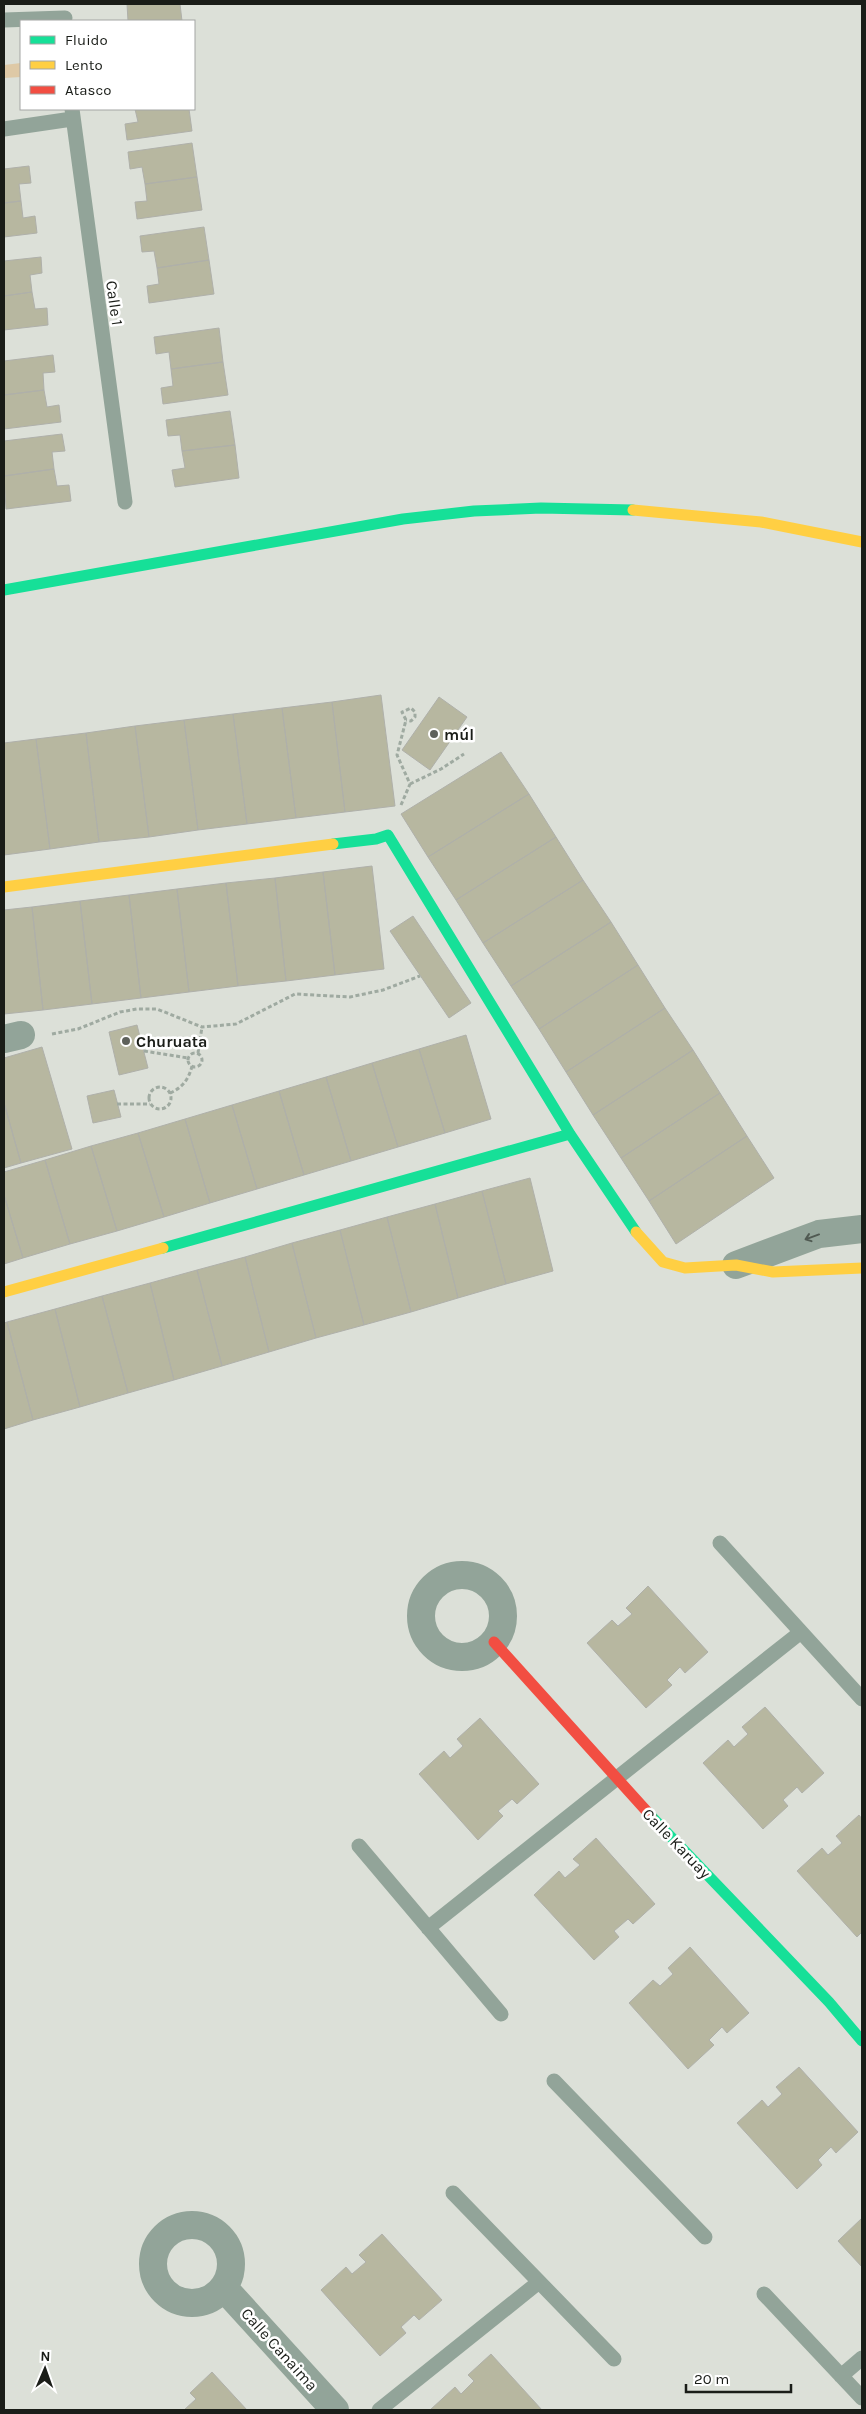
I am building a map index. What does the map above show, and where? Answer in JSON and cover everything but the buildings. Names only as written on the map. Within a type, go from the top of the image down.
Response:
[{"type":"street","points":[[4,590],[403,519],[474,511],[542,508],[640,510],[761,522],[862,542]]},
{"type":"street","points":[[4,887],[366,840],[388,835],[570,1134],[642,1242],[662,1262],[685,1268],[736,1265],[773,1272],[862,1268]]},
{"type":"street","points":[[4,1292],[570,1134]]},
{"type":"street","points":[[736,1265],[820,1234],[862,1229]]},
{"type":"street","name":"Calle Karuay","points":[[494,1642],[616,1779],[829,2002],[862,2041]]},
{"type":"street","name":"Calle Canaima","points":[[224,2288],[336,2410]]},
{"type":"lane","points":[[4,20],[65,14]]},
{"type":"lane","points":[[4,129],[72,114]]},
{"type":"lane","name":"Calle 1","points":[[72,114],[125,502]]},
{"type":"lane","points":[[720,1542],[862,1699]]},
{"type":"lane","points":[[428,1928],[801,1632]]},
{"type":"lane","points":[[360,1846],[501,2014]]},
{"type":"lane","points":[[554,2081],[705,2237]]},
{"type":"lane","points":[[453,2193],[614,2359]]},
{"type":"lane","points":[[379,2410],[539,2282]]},
{"type":"lane","points":[[764,2294],[862,2398]]},
{"type":"lane","points":[[841,2376],[862,2358]]},
{"type":"path","points":[[406,720],[411,721],[415,717],[415,712],[411,708],[402,712],[406,720],[397,755],[410,784]]},
{"type":"path","points":[[388,835],[410,784],[441,769],[464,754]]},
{"type":"path","points":[[12,1037],[58,1034],[120,1012],[137,1009],[157,1009],[202,1027],[236,1024],[295,994],[350,997],[383,990],[420,976]]},
{"type":"path","points":[[198,1053],[192,1053],[188,1058],[188,1063],[192,1066],[198,1066],[201,1063],[198,1053],[202,1027]]},
{"type":"path","points":[[144,1051],[188,1058]]},
{"type":"path","points":[[170,1093],[179,1089],[190,1075],[192,1066]]},
{"type":"path","points":[[117,1104],[150,1104],[155,1108],[162,1109],[167,1106],[170,1100],[170,1093],[165,1088],[158,1087],[151,1090],[150,1104]]},
{"type":"shaded area","points":[[20,63],[20,77],[4,78],[4,65]]},
{"type":"traffic: fast","points":[[4,590],[403,519],[474,511],[541,508],[633,510]]},
{"type":"traffic: fast","points":[[333,844],[376,839],[388,835],[570,1134],[636,1232]]},
{"type":"traffic: fast","points":[[163,1248],[570,1134]]},
{"type":"traffic: fast","points":[[651,1816],[829,2002],[862,2041]]},
{"type":"traffic: slow","points":[[633,510],[761,522],[862,542]]},
{"type":"traffic: slow","points":[[4,887],[333,844]]},
{"type":"traffic: slow","points":[[636,1232],[663,1262],[685,1268],[736,1265],[773,1272],[862,1268]]},
{"type":"traffic: slow","points":[[4,1292],[163,1248]]},
{"type":"traffic: jam","points":[[494,1642],[651,1816]]},
{"type":"place","name":"múl","points":[[434,734]]},
{"type":"place","name":"Churuata","points":[[126,1041]]}]
